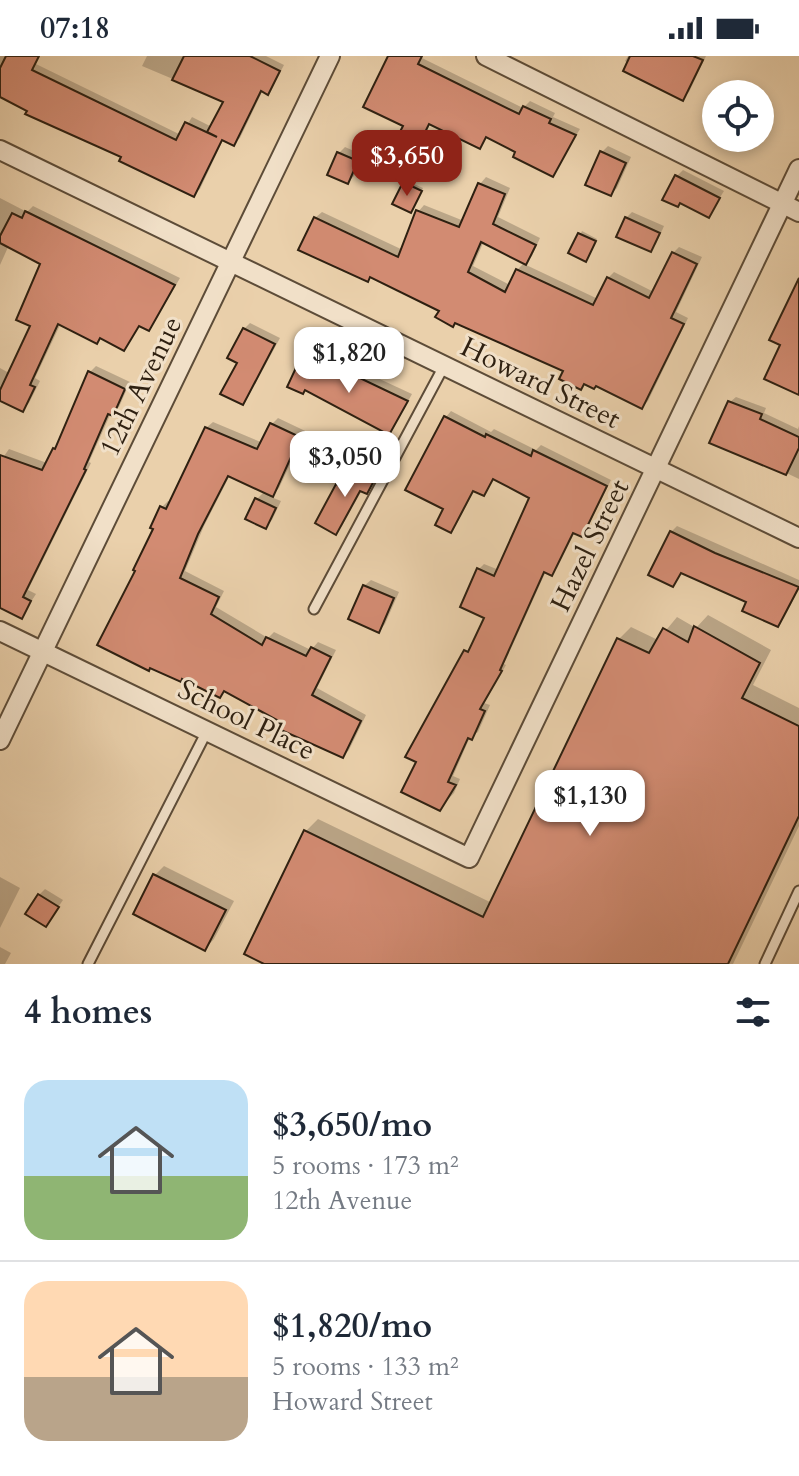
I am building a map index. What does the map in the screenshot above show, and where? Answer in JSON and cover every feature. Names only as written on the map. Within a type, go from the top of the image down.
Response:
[{"type":"street","name":"12th Avenue","points":[[0,740],[330,56]]},
{"type":"street","points":[[486,56],[790,208]]},
{"type":"street","name":"Howard Street","points":[[0,150],[799,538]]},
{"type":"street","name":"Hazel Street","points":[[469,858],[656,469],[790,208],[799,169]]},
{"type":"street","name":"School Place","points":[[0,631],[469,858]]},
{"type":"lane","points":[[314,609],[444,366]]},
{"type":"lane","points":[[88,964],[207,731]]},
{"type":"lane","points":[[765,964],[799,891]]},
{"type":"building","points":[[6,56],[39,56],[32,70],[176,140],[185,122],[217,137],[207,132],[223,102],[172,80],[184,56],[250,56],[280,71],[268,95],[261,91],[234,146],[222,140],[194,197],[119,161],[121,157],[25,114],[27,111],[0,97],[0,68]]},
{"type":"building","points":[[388,56],[422,56],[418,64],[519,114],[523,106],[551,119],[549,123],[576,135],[553,177],[513,157],[515,152],[486,137],[480,149],[429,124],[414,155],[393,145],[403,126],[363,107]]},
{"type":"building","points":[[630,56],[693,56],[703,60],[683,101],[623,71]]},
{"type":"building","points":[[600,151],[626,163],[611,196],[585,185]]},
{"type":"building","points":[[337,152],[358,161],[348,184],[327,175]]},
{"type":"building","points":[[675,175],[720,198],[709,218],[680,203],[678,207],[662,200]]},
{"type":"building","points":[[403,182],[422,191],[411,213],[392,204]]},
{"type":"building","points":[[478,183],[505,194],[493,224],[536,245],[526,265],[481,242],[468,272],[505,292],[516,269],[593,305],[607,277],[649,298],[672,252],[697,264],[671,318],[684,324],[642,409],[596,386],[594,389],[584,384],[581,390],[559,379],[563,371],[455,323],[453,327],[435,317],[439,311],[370,277],[368,282],[298,250],[314,217],[398,257],[416,210],[459,227]]},
{"type":"building","points":[[25,211],[175,285],[149,331],[139,326],[124,351],[100,338],[97,344],[58,324],[30,385],[35,387],[23,412],[0,401],[0,390],[30,326],[16,320],[40,264],[0,243],[0,236],[12,213],[22,218]]},
{"type":"building","points":[[625,217],[660,233],[651,252],[616,237]]},
{"type":"building","points":[[578,233],[596,241],[586,262],[568,253]]},
{"type":"building","points":[[799,278],[799,395],[764,379],[780,345],[769,340]]},
{"type":"building","points":[[243,328],[275,344],[243,405],[220,394],[237,363],[227,358]]},
{"type":"building","points":[[301,357],[334,373],[337,367],[408,401],[389,435],[305,390],[303,394],[287,387]]},
{"type":"building","points":[[88,371],[125,389],[113,416],[108,414],[86,470],[23,597],[31,601],[22,619],[0,608],[0,455],[42,470],[55,449]]},
{"type":"building","points":[[728,401],[762,414],[760,419],[799,437],[799,448],[786,475],[709,443]]},
{"type":"building","points":[[444,416],[531,456],[533,450],[607,486],[582,537],[573,533],[552,576],[544,572],[502,671],[480,709],[485,711],[472,740],[468,738],[448,782],[456,785],[440,811],[401,792],[416,762],[405,757],[464,650],[468,652],[484,618],[460,607],[477,568],[494,576],[529,498],[493,479],[484,496],[473,491],[451,533],[435,525],[443,509],[405,490]]},
{"type":"building","points":[[270,423],[317,445],[308,465],[291,457],[273,497],[228,476],[198,534],[180,578],[219,597],[211,614],[262,645],[266,637],[306,656],[311,647],[331,657],[312,695],[361,721],[343,758],[281,730],[284,724],[224,691],[220,698],[182,679],[181,682],[150,668],[149,671],[97,645],[135,571],[160,506],[166,509],[205,427],[257,449]]},
{"type":"building","points":[[353,465],[377,475],[367,494],[360,491],[336,535],[315,523],[336,484],[344,488]]},
{"type":"building","points":[[255,498],[276,508],[266,529],[245,519]]},
{"type":"building","points":[[670,531],[799,587],[778,627],[742,611],[746,602],[681,573],[673,587],[648,575]]},
{"type":"building","points":[[363,585],[394,598],[379,633],[348,619]]},
{"type":"building","points":[[694,626],[760,663],[742,698],[799,726],[799,816],[728,964],[264,964],[244,954],[304,830],[483,917],[617,638],[649,653],[663,628],[688,642]]},
{"type":"building","points":[[153,874],[226,910],[205,951],[133,914]]},
{"type":"building","points":[[38,894],[59,907],[46,927],[25,914]]}]
